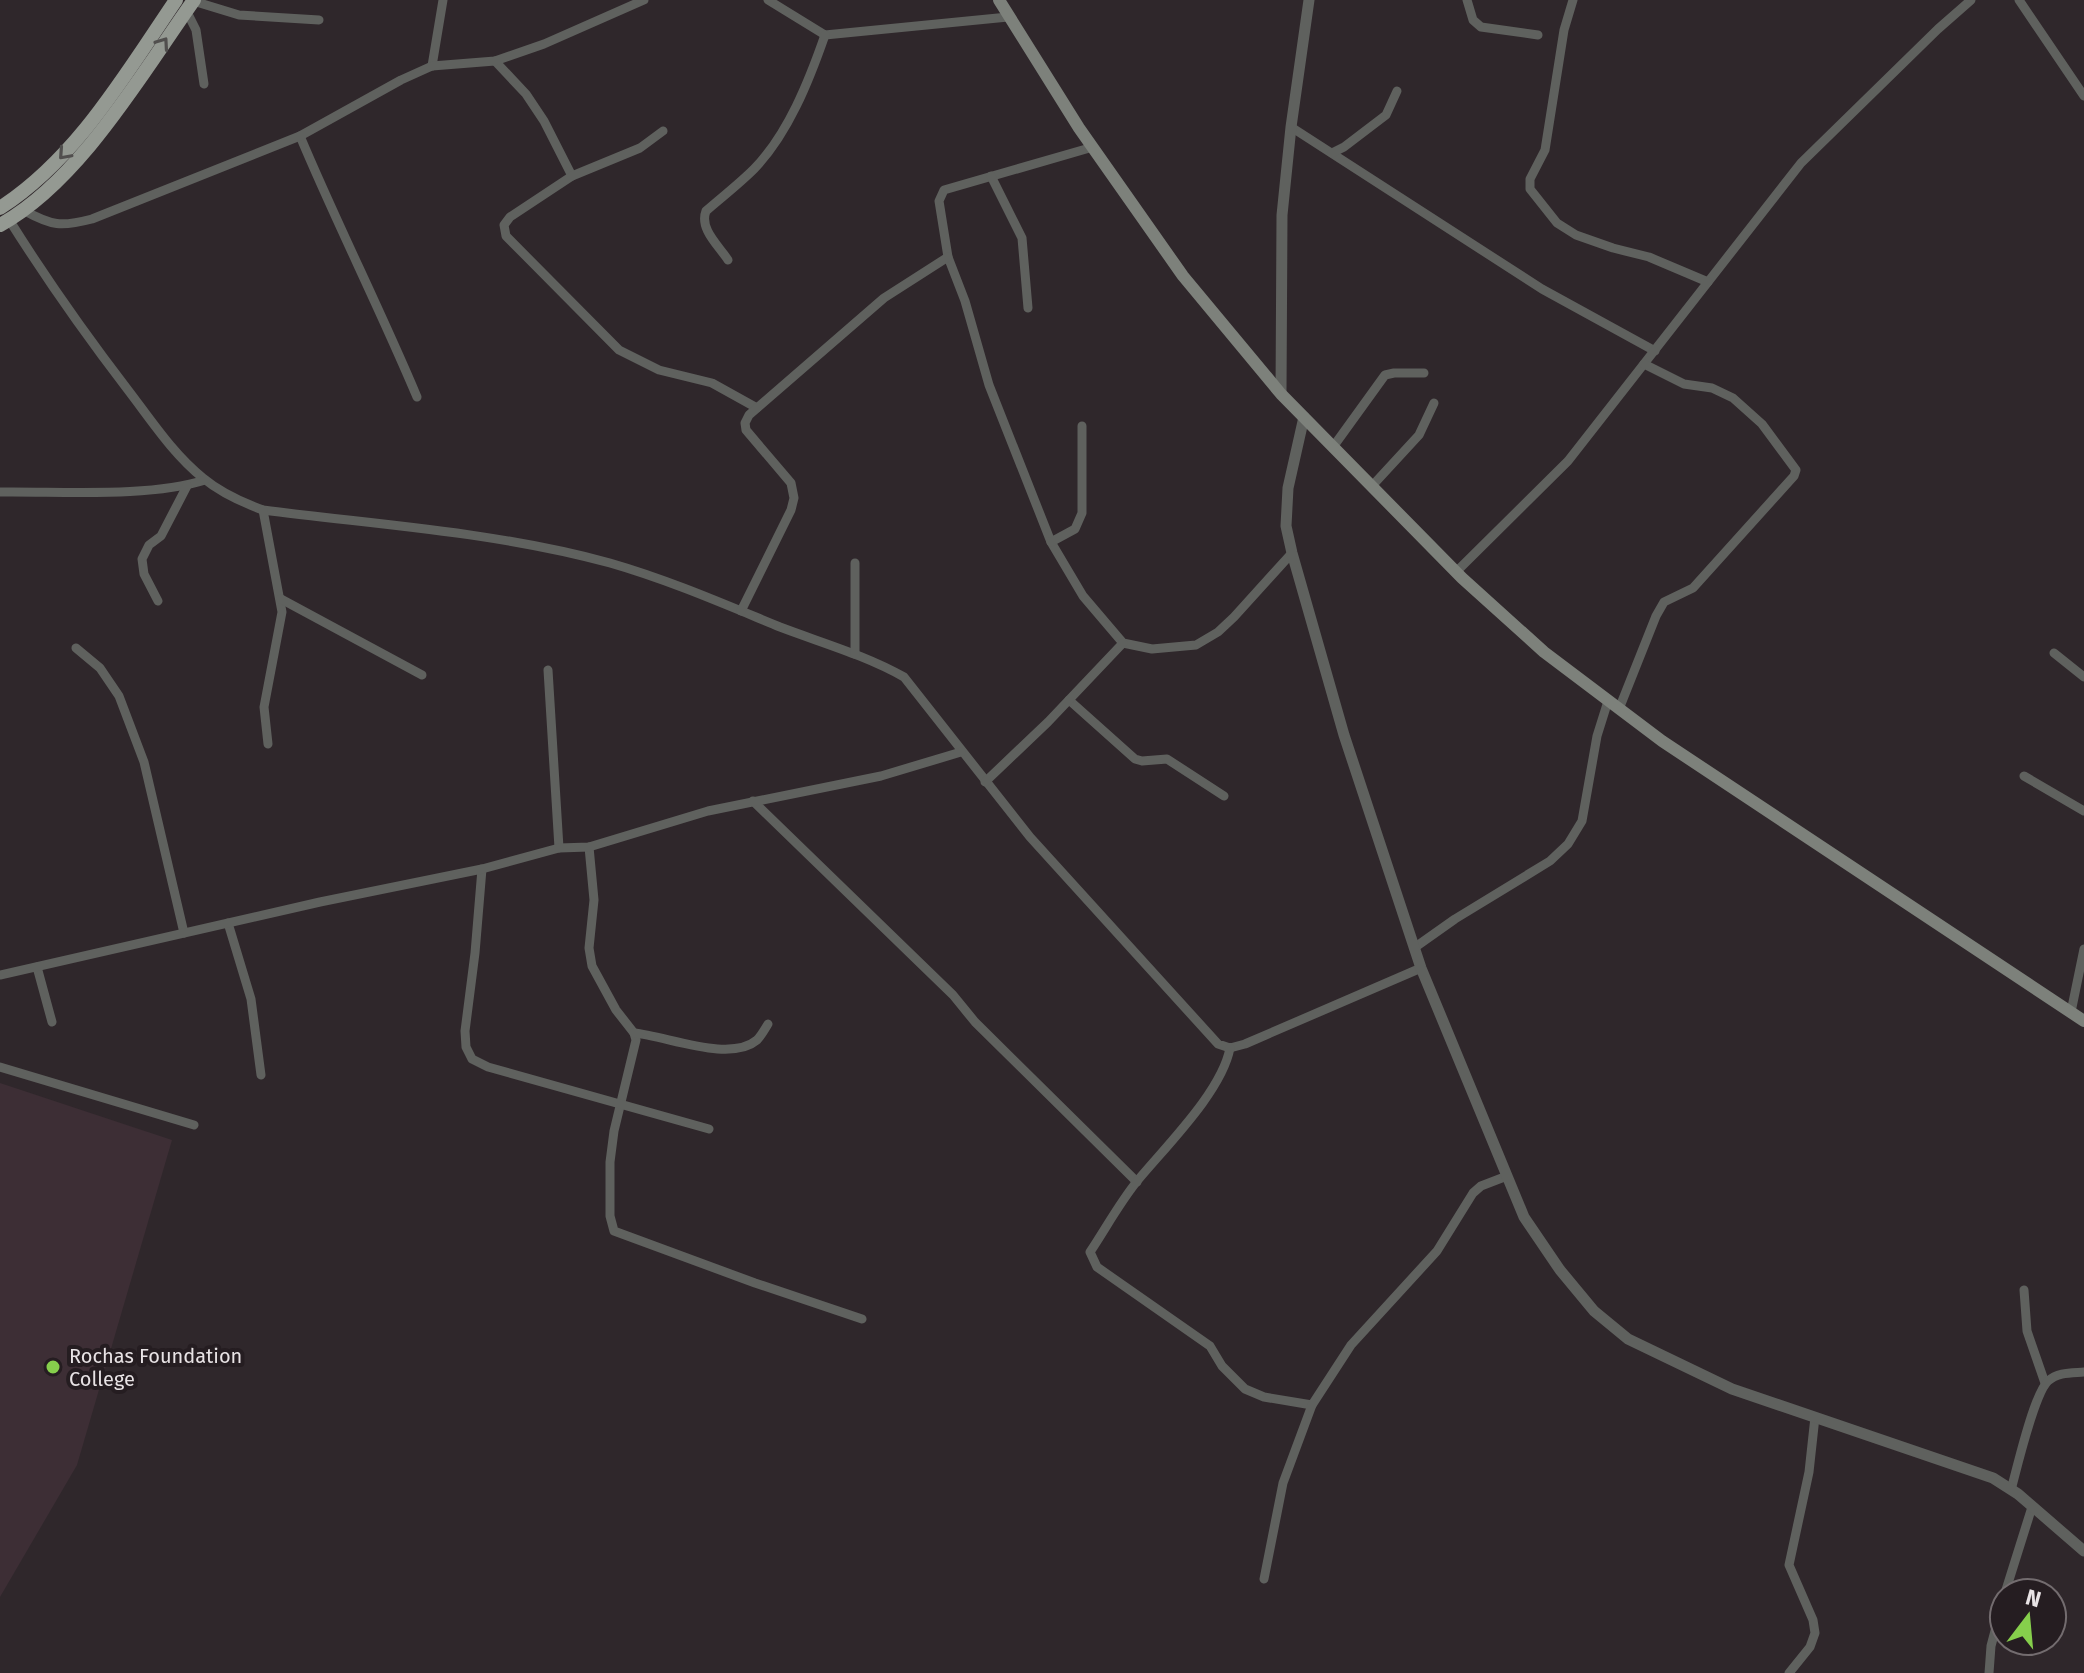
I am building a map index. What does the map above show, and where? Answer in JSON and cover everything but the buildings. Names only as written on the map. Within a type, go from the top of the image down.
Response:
[{"type":"main road","points":[[999,0],[1093,147],[1183,276],[1281,394],[1456,572],[1544,652],[1662,741],[2084,1021]]},
{"type":"main road","points":[[2,213],[23,210],[61,177],[85,150],[187,3]]},
{"type":"main road","points":[[2,213],[50,169],[79,137],[187,3]]},
{"type":"street","points":[[432,66],[443,0]]},
{"type":"street","points":[[23,210],[47,223],[68,225],[80,222],[300,136],[432,66],[495,61],[544,44],[644,0]]},
{"type":"street","points":[[768,0],[825,35],[1008,17]]},
{"type":"street","points":[[1281,394],[1282,215],[1309,0]]},
{"type":"street","points":[[1467,0],[1473,20],[1481,27],[1538,35]]},
{"type":"street","points":[[1573,0],[1564,30],[1545,150],[1530,179],[1530,189],[1557,223],[1576,235],[1649,257],[1708,282]]},
{"type":"street","points":[[1456,572],[1568,461],[1801,163],[1971,0]]},
{"type":"street","points":[[2019,0],[2084,96]]},
{"type":"street","points":[[187,3],[239,15],[319,20]]},
{"type":"street","points":[[187,3],[196,30],[204,84]]},
{"type":"street","points":[[728,260],[704,226],[706,211],[755,168],[780,134],[813,69],[825,35]]},
{"type":"street","points":[[495,61],[526,94],[544,121],[572,176]]},
{"type":"street","points":[[1332,153],[1386,115],[1397,91]]},
{"type":"street","points":[[1291,127],[1542,289],[1655,351]]},
{"type":"street","points":[[663,131],[640,148],[572,176],[510,217],[504,225],[506,236],[619,350],[659,370],[712,383],[757,408]]},
{"type":"street","points":[[300,136],[340,231],[382,313],[417,397]]},
{"type":"street","points":[[1093,147],[944,190],[939,201],[948,257],[965,301],[989,385],[1051,542],[1083,596],[1123,643],[1152,649],[1196,645],[1218,632],[1292,553]]},
{"type":"street","points":[[991,176],[1022,238],[1028,308]]},
{"type":"street","points":[[2,213],[159,431],[184,461],[205,480],[234,499],[263,510],[454,531],[609,563],[700,593],[876,661],[904,677],[1030,837],[1218,1044],[1230,1048],[1245,1044],[1421,968]]},
{"type":"street","points":[[741,611],[794,498],[791,483],[746,430],[745,423],[757,408],[884,298],[948,257]]},
{"type":"street","points":[[1414,948],[1550,861],[1568,844],[1582,821],[1597,736],[1664,602],[1693,588],[1794,476],[1796,470],[1762,424],[1733,398],[1712,388],[1684,384],[1644,364]]},
{"type":"street","points":[[1333,447],[1385,375],[1424,373]]},
{"type":"street","points":[[1372,486],[1419,435],[1434,403]]},
{"type":"street","points":[[1304,417],[1288,488],[1286,526],[1344,735],[1421,968],[1524,1217],[1560,1270],[1594,1311],[1628,1339],[1732,1389],[1993,1478],[2084,1551]]},
{"type":"street","points":[[1051,542],[1075,529],[1082,513],[1082,426]]},
{"type":"street","points":[[0,492],[134,490],[187,486],[205,480]]},
{"type":"street","points":[[158,601],[144,574],[142,559],[149,545],[161,536],[187,486]]},
{"type":"street","points":[[263,510],[281,599],[278,636],[264,707],[268,744]]},
{"type":"street","points":[[855,563],[855,654]]},
{"type":"street","points":[[281,599],[422,675]]},
{"type":"street","points":[[985,782],[1123,643]]},
{"type":"street","points":[[76,648],[100,668],[119,696],[144,762],[184,933]]},
{"type":"street","points":[[2054,653],[2084,677]]},
{"type":"street","points":[[548,670],[559,848]]},
{"type":"street","points":[[1069,700],[1135,759],[1167,759],[1224,796]]},
{"type":"street","points":[[0,975],[482,869],[559,848],[589,847],[708,811],[881,776],[961,752]]},
{"type":"street","points":[[2024,776],[2084,811]]},
{"type":"street","points":[[753,801],[953,995],[975,1022],[1137,1182]]},
{"type":"street","points":[[589,847],[594,900],[589,948],[592,966],[616,1010],[634,1033],[635,1045],[614,1131],[610,1162],[610,1216],[614,1231],[862,1319]]},
{"type":"street","points":[[482,869],[465,1031],[466,1047],[472,1059],[488,1067],[709,1129]]},
{"type":"street","points":[[228,923],[251,999],[261,1075]]},
{"type":"street","points":[[2071,1012],[2084,949]]},
{"type":"street","points":[[37,967],[52,1022]]},
{"type":"street","points":[[634,1033],[733,1050],[756,1041],[768,1024]]},
{"type":"street","points":[[1230,1048],[1227,1062],[1209,1092],[1137,1182],[1090,1252],[1093,1263],[1210,1346],[1222,1366],[1245,1389],[1264,1397],[1312,1405]]},
{"type":"street","points":[[0,1067],[194,1125]]},
{"type":"street","points":[[1264,1579],[1283,1483],[1312,1405],[1351,1345],[1437,1251],[1473,1193],[1481,1186],[1507,1176]]},
{"type":"street","points":[[2024,1290],[2027,1331],[2045,1383]]},
{"type":"street","points":[[2011,1490],[2045,1383],[2058,1374],[2084,1372]]},
{"type":"street","points":[[1789,1673],[1810,1647],[1815,1633],[1789,1565],[1809,1472],[1815,1417]]},
{"type":"street","points":[[2011,1577],[2032,1507]]},
{"type":"shaded area","name":"Rochas Foundation College","points":[[0,1083],[172,1140],[77,1465],[0,1597]]},
{"type":"place","name":"Rochas Foundation College","points":[[53,1367]]}]
